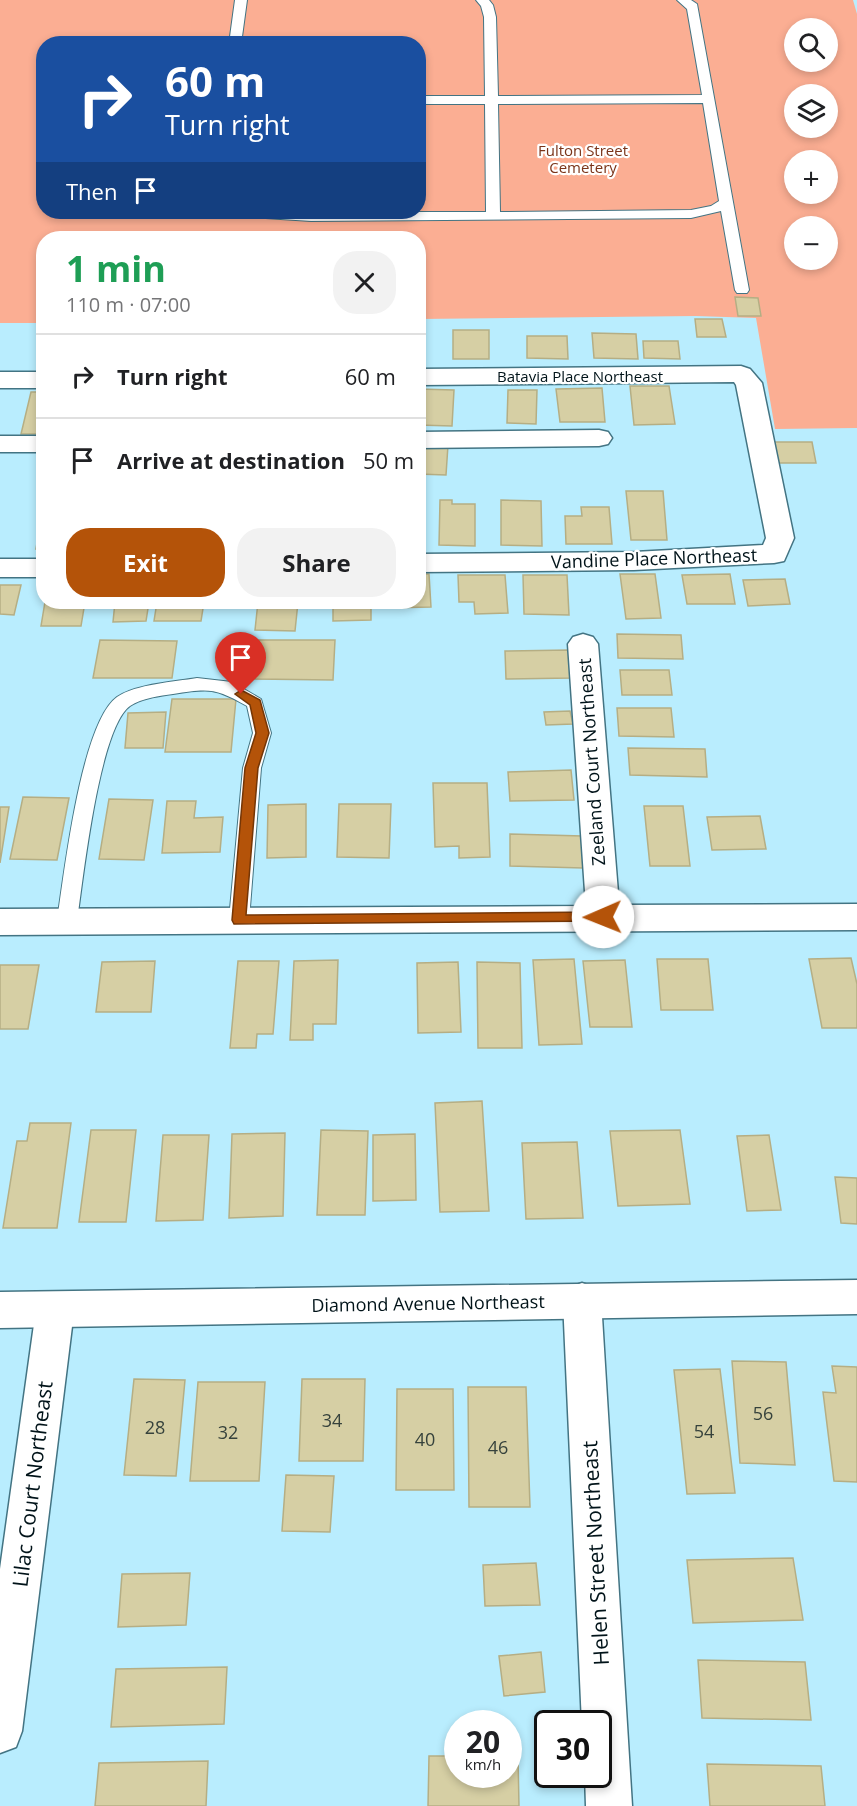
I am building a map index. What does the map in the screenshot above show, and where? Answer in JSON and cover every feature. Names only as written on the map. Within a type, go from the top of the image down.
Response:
[{"type":"street","name":"Batavia Place Northeast","points":[[426,377],[741,374]]},
{"type":"street","name":"Vandine Place Northeast","points":[[426,563],[634,561],[774,554],[780,538],[749,383],[741,374]]},
{"type":"street","points":[[0,380],[36,380]]},
{"type":"street","points":[[426,440],[599,438]]},
{"type":"street","points":[[0,444],[36,444]]},
{"type":"street","name":"Zeeland Court Northeast","points":[[583,644],[603,917]]},
{"type":"street","points":[[0,922],[857,917]]},
{"type":"street","name":"Diamond Avenue Northeast","points":[[0,1310],[582,1300],[857,1298]]},
{"type":"street","name":"Helen Street Northeast","points":[[582,1300],[609,1806]]},
{"type":"street","name":"Lilac Court Northeast","points":[[0,1731],[9,1599],[56,1310]]},
{"type":"lane","points":[[236,36],[241,0]]},
{"type":"lane","points":[[482,0],[487,5],[490,17],[493,216]]},
{"type":"lane","points":[[683,0],[693,7],[742,290]]},
{"type":"lane","points":[[426,100],[709,99]]},
{"type":"lane","points":[[426,216],[691,214],[715,209],[726,203]]},
{"type":"lane","points":[[67,921],[85,798],[108,721],[123,702],[148,692],[197,684],[226,686],[255,703],[262,733],[252,768],[239,920]]},
{"type":"green space","name":"Fulton Street Cemetery","points":[[0,0],[853,0],[857,14],[857,428],[775,429],[756,318],[696,316],[426,319],[426,231],[36,231],[36,323],[0,323]]},
{"type":"building","points":[[735,297],[758,298],[761,316],[738,316]]},
{"type":"building","points":[[695,319],[722,319],[726,337],[697,337]]},
{"type":"building","points":[[453,330],[489,330],[489,359],[453,359]]},
{"type":"building","points":[[592,333],[636,334],[638,359],[594,358]]},
{"type":"building","points":[[527,336],[567,336],[568,359],[527,358]]},
{"type":"building","points":[[643,341],[678,341],[680,359],[644,358]]},
{"type":"building","points":[[630,386],[669,386],[675,424],[634,425]]},
{"type":"building","points":[[602,388],[605,422],[560,422],[556,389]]},
{"type":"building","points":[[426,389],[454,390],[452,426],[426,425]]},
{"type":"building","points":[[508,390],[537,390],[536,424],[507,423]]},
{"type":"building","points":[[31,392],[36,392],[36,434],[21,434]]},
{"type":"building","points":[[774,442],[812,442],[816,463],[778,463]]},
{"type":"building","points":[[426,444],[448,445],[446,475],[426,474]]},
{"type":"building","points":[[626,491],[663,491],[667,540],[631,540]]},
{"type":"building","points":[[440,500],[452,500],[452,504],[475,504],[475,546],[439,545]]},
{"type":"building","points":[[501,500],[541,501],[542,546],[501,545]]},
{"type":"building","points":[[581,507],[609,507],[612,544],[566,544],[565,516],[582,516]]},
{"type":"building","points":[[426,574],[429,574],[431,607],[426,607]]},
{"type":"building","points":[[620,574],[655,574],[661,618],[626,619]]},
{"type":"building","points":[[730,574],[735,604],[687,604],[682,575]]},
{"type":"building","points":[[458,575],[505,575],[508,613],[475,614],[474,602],[459,602]]},
{"type":"building","points":[[523,575],[567,575],[569,615],[524,614]]},
{"type":"building","points":[[785,579],[790,604],[748,606],[743,580]]},
{"type":"building","points":[[0,585],[21,585],[14,615],[0,614]]},
{"type":"building","points":[[44,609],[84,609],[81,626],[41,626]]},
{"type":"building","points":[[114,609],[148,609],[146,621],[113,622]]},
{"type":"building","points":[[156,609],[203,609],[201,621],[154,621]]},
{"type":"building","points":[[257,609],[297,609],[295,631],[255,630]]},
{"type":"building","points":[[333,609],[371,609],[371,620],[333,621]]},
{"type":"building","points":[[617,634],[681,635],[683,659],[618,658]]},
{"type":"building","points":[[100,640],[177,641],[172,678],[93,678]]},
{"type":"building","points":[[259,640],[335,640],[333,680],[255,679]]},
{"type":"building","points":[[569,650],[571,678],[506,679],[505,651]]},
{"type":"building","points":[[620,670],[669,670],[672,695],[622,695]]},
{"type":"building","points":[[172,699],[236,699],[231,752],[165,752]]},
{"type":"building","points":[[617,708],[671,708],[674,737],[619,736]]},
{"type":"building","points":[[570,711],[573,724],[546,725],[544,712]]},
{"type":"building","points":[[166,712],[163,748],[125,748],[128,713]]},
{"type":"building","points":[[628,748],[705,749],[707,777],[630,775]]},
{"type":"building","points":[[571,770],[574,800],[510,801],[508,772]]},
{"type":"building","points":[[433,783],[487,783],[490,857],[459,858],[459,846],[435,847]]},
{"type":"building","points":[[23,797],[69,798],[57,860],[10,859]]},
{"type":"building","points":[[109,799],[153,800],[144,860],[99,859]]},
{"type":"building","points":[[167,801],[196,801],[194,818],[223,817],[220,852],[162,853]]},
{"type":"building","points":[[306,804],[306,857],[267,858],[268,805]]},
{"type":"building","points":[[339,804],[391,804],[389,858],[337,857]]},
{"type":"building","points":[[644,806],[683,806],[690,866],[650,866]]},
{"type":"building","points":[[0,807],[9,807],[0,863]]},
{"type":"building","points":[[760,816],[766,849],[712,850],[707,817]]},
{"type":"building","points":[[510,834],[582,836],[583,868],[510,866]]},
{"type":"building","points":[[851,958],[857,984],[857,1028],[822,1028],[809,959]]},
{"type":"building","points":[[574,959],[582,1044],[539,1045],[533,960]]},
{"type":"building","points":[[657,959],[708,959],[713,1010],[661,1010]]},
{"type":"building","points":[[338,960],[336,1024],[313,1024],[313,1040],[290,1040],[294,961]]},
{"type":"building","points":[[625,960],[632,1027],[590,1027],[583,961]]},
{"type":"building","points":[[155,961],[151,1012],[96,1012],[102,962]]},
{"type":"building","points":[[238,961],[279,961],[273,1034],[257,1034],[256,1048],[230,1048]]},
{"type":"building","points":[[458,962],[461,1032],[418,1033],[417,963]]},
{"type":"building","points":[[477,962],[520,963],[522,1048],[478,1048]]},
{"type":"building","points":[[0,965],[39,965],[28,1029],[0,1029]]},
{"type":"building","points":[[482,1101],[489,1211],[440,1212],[435,1103]]},
{"type":"building","points":[[30,1123],[71,1123],[57,1228],[3,1228],[17,1141],[27,1141]]},
{"type":"building","points":[[91,1130],[136,1130],[126,1222],[79,1222]]},
{"type":"building","points":[[321,1130],[368,1131],[365,1215],[317,1215]]},
{"type":"building","points":[[680,1130],[690,1204],[618,1206],[610,1131]]},
{"type":"building","points":[[285,1133],[283,1216],[229,1218],[232,1134]]},
{"type":"building","points":[[415,1134],[416,1200],[373,1201],[373,1135]]},
{"type":"building","points":[[163,1135],[209,1135],[203,1220],[156,1221]]},
{"type":"building","points":[[769,1135],[781,1210],[747,1211],[737,1136]]},
{"type":"building","points":[[577,1142],[583,1218],[526,1219],[522,1143]]},
{"type":"building","points":[[835,1177],[857,1178],[857,1224],[841,1223]]},
{"type":"building","points":[[732,1361],[786,1362],[795,1465],[740,1463]]},
{"type":"building","points":[[832,1366],[857,1367],[857,1482],[834,1481],[823,1392],[836,1393]]},
{"type":"building","points":[[720,1369],[735,1493],[687,1494],[674,1370]]},
{"type":"building","points":[[134,1379],[185,1380],[176,1476],[124,1475]]},
{"type":"building","points":[[302,1379],[365,1379],[363,1461],[299,1461]]},
{"type":"building","points":[[198,1382],[265,1382],[259,1481],[190,1481]]},
{"type":"building","points":[[468,1387],[526,1387],[530,1507],[469,1507]]},
{"type":"building","points":[[397,1389],[453,1389],[454,1490],[396,1490]]},
{"type":"building","points":[[286,1475],[334,1476],[330,1532],[282,1531]]},
{"type":"building","points":[[793,1558],[803,1620],[693,1623],[687,1560]]},
{"type":"building","points":[[536,1563],[540,1605],[485,1606],[483,1565]]},
{"type":"building","points":[[190,1573],[186,1625],[118,1627],[122,1574]]},
{"type":"building","points":[[541,1652],[545,1692],[504,1696],[499,1656]]},
{"type":"building","points":[[698,1660],[805,1662],[811,1720],[702,1718]]},
{"type":"building","points":[[227,1667],[224,1724],[111,1727],[116,1669]]},
{"type":"building","points":[[429,1756],[444,1756],[444,1788],[519,1788],[519,1806],[428,1806]]},
{"type":"building","points":[[208,1761],[206,1806],[95,1806],[99,1763]]},
{"type":"building","points":[[707,1764],[821,1766],[825,1806],[710,1806]]},
{"type":"route","points":[[241,694],[255,703],[262,733],[252,768],[245,828],[239,920],[603,917]]}]
